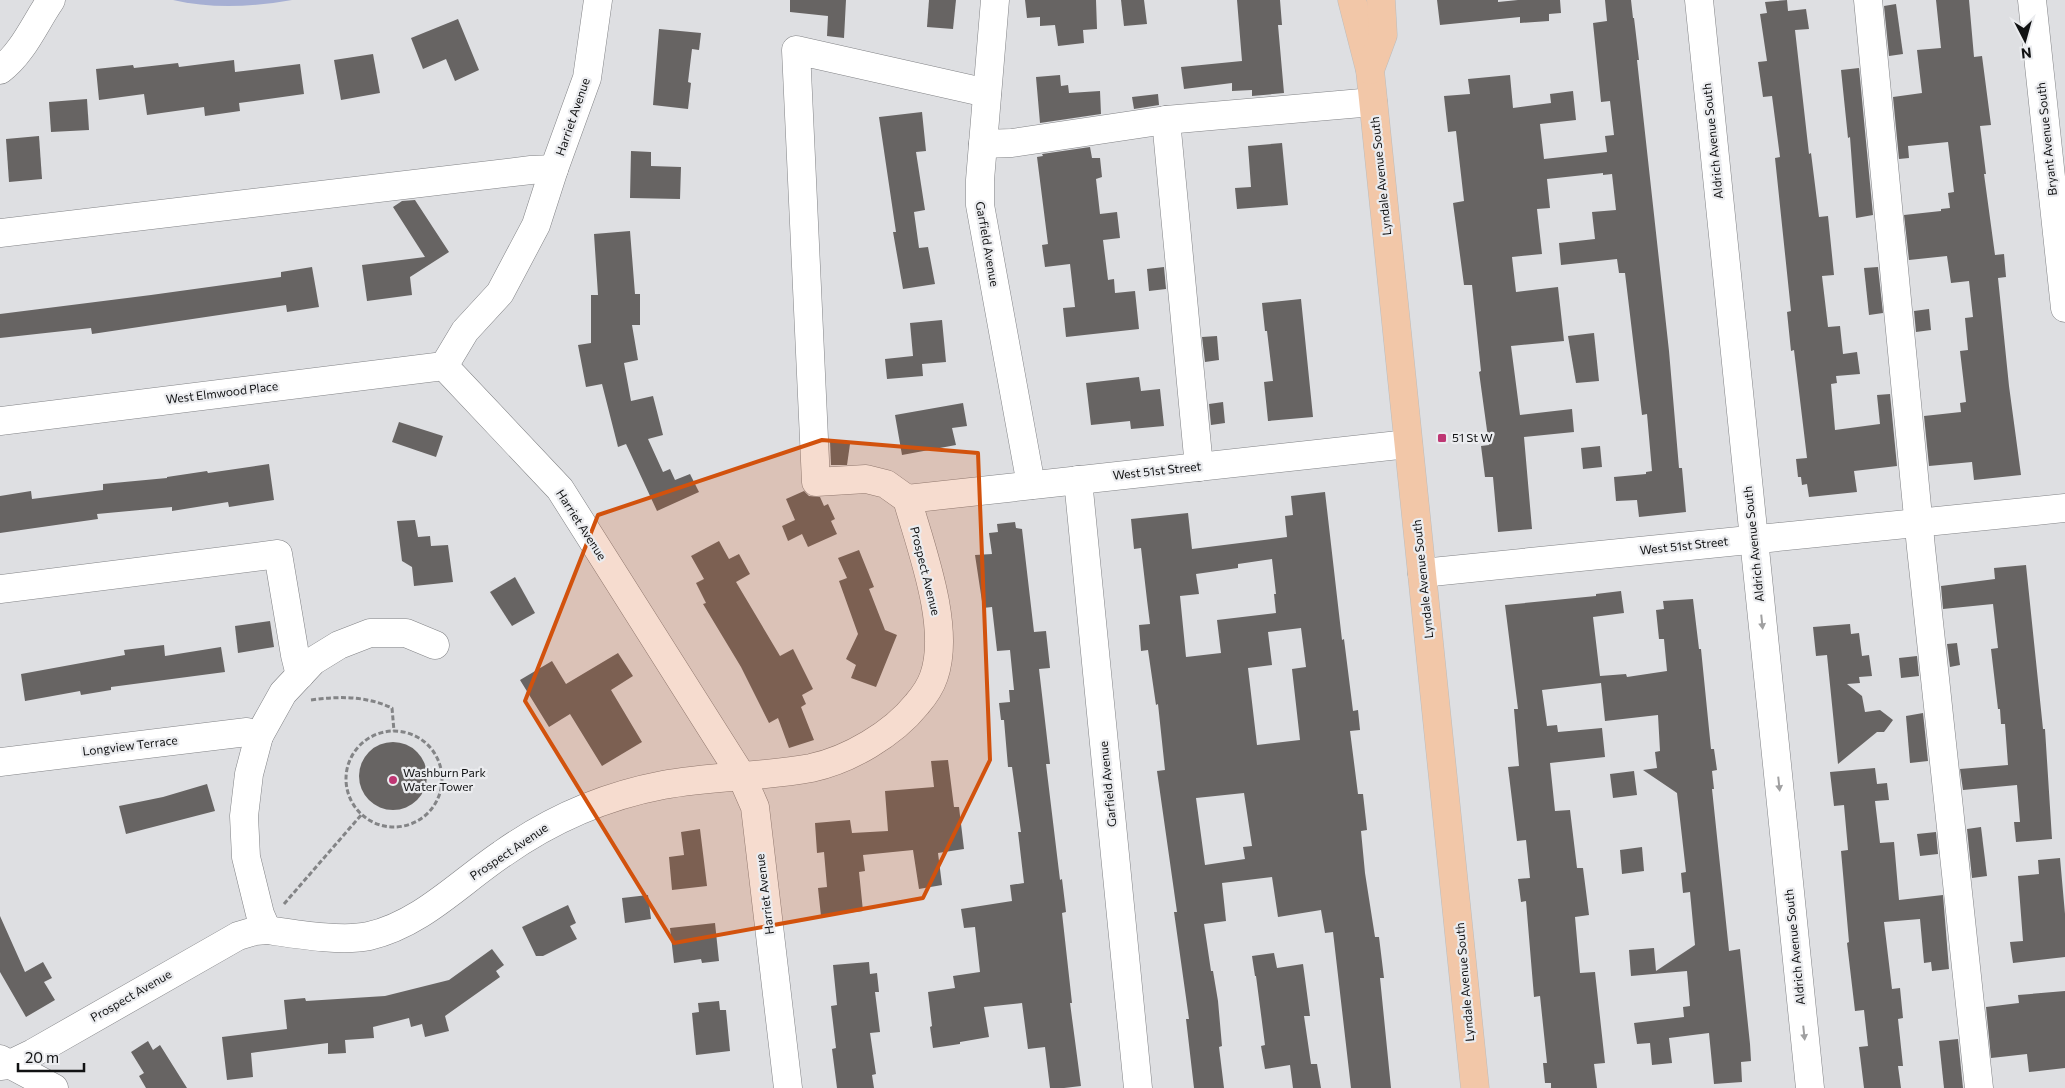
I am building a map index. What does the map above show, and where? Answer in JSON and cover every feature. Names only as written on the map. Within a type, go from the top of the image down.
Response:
[{"type":"main road","name":"Lyndale Avenue South","points":[[1352,0],[1370,70],[1475,1088]]},
{"type":"main road","name":"Lyndale Avenue South","points":[[1370,70],[1383,35],[1381,0]]},
{"type":"street","points":[[0,70],[8,64],[25,41],[51,0]]},
{"type":"street","name":"Harriet Avenue","points":[[598,0],[587,78],[536,225],[500,294],[466,331],[444,366],[560,489],[741,775],[755,807],[788,1088]]},
{"type":"street","name":"Garfield Avenue","points":[[995,0],[979,191],[981,216],[1032,486]]},
{"type":"street","name":"Aldrich Avenue South","points":[[1699,0],[1810,1088]]},
{"type":"street","points":[[1868,0],[1918,522],[1979,1088]]},
{"type":"street","name":"Bryant Avenue South","points":[[2032,0],[2065,308]]},
{"type":"street","points":[[907,499],[886,484],[866,479],[816,482],[796,50],[987,93]]},
{"type":"street","points":[[983,144],[1012,143],[1166,120],[1373,102]]},
{"type":"street","points":[[1166,120],[1199,467]]},
{"type":"street","points":[[0,232],[521,171],[554,169]]},
{"type":"street","name":"West Elmwood Place","points":[[0,421],[444,366]]},
{"type":"street","name":"West 51st Street","points":[[907,499],[1408,444]]},
{"type":"street","name":"Garfield Avenue","points":[[1078,480],[1138,1088]]},
{"type":"street","name":"Prospect Avenue","points":[[3,1063],[33,1053],[218,945],[255,930],[339,937],[366,937],[390,930],[413,919],[500,854],[547,824],[603,801],[662,785],[813,767],[860,750],[892,730],[918,703],[934,677],[938,655],[939,626],[926,565],[907,499]]},
{"type":"street","name":"West 51st Street","points":[[1422,573],[2065,508]]},
{"type":"street","points":[[0,589],[278,554],[295,655],[303,688]]},
{"type":"street","points":[[303,688],[313,661],[333,649],[370,633],[406,633],[435,644]]},
{"type":"street","points":[[267,930],[260,914],[246,857],[244,816],[249,774],[259,736],[283,694],[303,688]]},
{"type":"street","name":"Longview Terrace","points":[[0,762],[247,732],[259,736]]},
{"type":"street","points":[[3,1063],[54,1088]]},
{"type":"path","points":[[303,688],[369,700],[392,708],[394,731]]},
{"type":"path","points":[[394,731],[412,734],[421,739],[436,756],[441,766],[442,776],[438,798],[425,816],[416,822],[406,825],[384,826],[373,822],[354,806],[348,793],[346,779],[348,765],[354,752],[364,742],[376,735],[394,731]]},
{"type":"path","points":[[282,907],[362,814]]},
{"type":"highlighted area","points":[[822,440],[978,453],[990,760],[923,898],[674,943],[525,701],[598,515]]},
{"type":"shaded area","points":[[173,0],[292,0],[262,4],[217,6]]},
{"type":"building","points":[[790,0],[846,0],[844,38],[827,36],[828,16],[790,12]]},
{"type":"building","points":[[929,0],[956,0],[953,29],[927,27]]},
{"type":"building","points":[[1025,0],[1096,0],[1097,29],[1083,30],[1084,43],[1058,46],[1055,25],[1040,26],[1040,17],[1027,18]]},
{"type":"building","points":[[1121,0],[1144,0],[1147,24],[1124,26]]},
{"type":"building","points":[[1237,0],[1280,0],[1282,25],[1278,25],[1284,93],[1252,96],[1252,90],[1232,91],[1232,83],[1184,89],[1181,67],[1242,61]]},
{"type":"building","points":[[1437,0],[1498,0],[1498,2],[1560,0],[1561,13],[1549,14],[1549,21],[1520,23],[1520,17],[1440,25]]},
{"type":"building","points":[[1605,0],[1631,0],[1634,18],[1669,351],[1679,468],[1682,468],[1686,512],[1639,517],[1637,500],[1616,501],[1614,477],[1646,474],[1646,472],[1652,471],[1647,414],[1642,415],[1625,273],[1619,273],[1617,259],[1561,265],[1559,243],[1595,239],[1592,212],[1616,210],[1612,174],[1603,175],[1603,173],[1547,179],[1550,208],[1537,209],[1542,254],[1512,257],[1516,292],[1558,287],[1564,341],[1511,346],[1520,415],[1572,409],[1574,432],[1524,437],[1532,529],[1498,532],[1493,477],[1485,477],[1481,446],[1489,445],[1479,372],[1481,371],[1472,285],[1464,285],[1453,203],[1464,201],[1456,131],[1448,132],[1444,96],[1470,94],[1468,79],[1510,75],[1513,108],[1551,103],[1550,94],[1573,91],[1576,120],[1540,124],[1544,159],[1607,152],[1605,136],[1614,135],[1610,101],[1601,102],[1593,23],[1607,21]]},
{"type":"building","points":[[1787,0],[1788,11],[1806,9],[1809,29],[1795,30],[1809,154],[1811,153],[1819,217],[1828,216],[1834,275],[1822,276],[1828,327],[1840,326],[1843,354],[1857,352],[1860,374],[1836,376],[1837,383],[1831,384],[1835,430],[1880,424],[1877,395],[1890,394],[1897,466],[1854,471],[1857,492],[1809,497],[1807,484],[1802,485],[1801,477],[1798,477],[1796,459],[1807,458],[1794,350],[1791,351],[1787,312],[1791,311],[1775,158],[1780,157],[1772,96],[1763,97],[1758,62],[1767,61],[1760,14],[1767,13],[1765,2]]},
{"type":"building","points":[[1936,0],[1969,0],[1974,57],[1982,56],[1991,125],[1980,126],[1986,174],[1984,174],[1995,255],[2004,254],[2006,277],[1998,278],[2009,386],[2021,475],[1974,480],[1972,462],[1929,466],[1924,416],[1961,412],[1960,403],[1966,402],[1960,351],[1968,350],[1965,318],[1973,317],[1969,281],[1951,283],[1947,256],[1909,260],[1904,215],[1941,211],[1941,209],[1950,208],[1948,193],[1954,192],[1948,142],[1908,146],[1909,158],[1899,159],[1893,97],[1922,93],[1917,50],[1941,48]]},
{"type":"building","points":[[1896,4],[1903,54],[1889,56],[1884,6]]},
{"type":"building","points":[[458,19],[479,70],[455,81],[446,59],[423,69],[411,38]]},
{"type":"building","points":[[659,29],[701,33],[699,50],[692,49],[688,82],[691,83],[688,109],[653,105]]},
{"type":"building","points":[[373,54],[380,93],[341,100],[334,60]]},
{"type":"building","points":[[234,60],[235,72],[300,64],[304,94],[239,103],[240,111],[205,116],[204,107],[147,115],[144,94],[99,100],[96,69],[133,65],[134,68],[178,63],[179,67]]},
{"type":"building","points":[[1859,68],[1873,215],[1856,218],[1850,137],[1848,138],[1841,70]]},
{"type":"building","points":[[1060,75],[1061,86],[1068,85],[1069,93],[1100,91],[1101,114],[1040,123],[1036,77]]},
{"type":"building","points":[[1158,94],[1159,105],[1134,109],[1132,97]]},
{"type":"building","points":[[87,99],[89,130],[51,132],[49,102]]},
{"type":"building","points":[[922,112],[926,151],[916,152],[925,210],[914,212],[919,248],[928,247],[935,284],[903,289],[893,232],[896,232],[879,117]]},
{"type":"building","points":[[39,136],[42,179],[9,182],[6,139]]},
{"type":"building","points":[[1282,143],[1288,205],[1237,209],[1235,188],[1251,187],[1248,146]]},
{"type":"building","points":[[1090,147],[1092,158],[1100,158],[1102,177],[1096,179],[1100,214],[1117,212],[1120,238],[1103,240],[1108,280],[1114,279],[1115,293],[1135,291],[1139,329],[1066,337],[1063,308],[1075,307],[1070,264],[1045,267],[1042,245],[1048,244],[1037,157],[1043,156],[1042,154]]},
{"type":"building","points":[[631,151],[651,152],[651,166],[681,167],[680,199],[630,198]]},
{"type":"building","points":[[415,200],[449,252],[410,277],[412,295],[367,301],[362,265],[425,257],[393,207],[402,201]]},
{"type":"building","points":[[630,231],[635,294],[640,294],[640,325],[632,325],[638,360],[624,363],[631,401],[653,396],[663,435],[648,439],[663,472],[670,469],[675,480],[690,474],[699,492],[657,511],[626,444],[618,447],[602,384],[586,387],[578,345],[591,343],[591,295],[598,295],[594,234]]},
{"type":"building","points":[[312,267],[319,307],[287,312],[286,305],[92,334],[91,328],[0,338],[0,314],[281,277],[281,272]]},
{"type":"building","points":[[1164,267],[1166,289],[1149,291],[1147,269]]},
{"type":"building","points":[[1878,267],[1883,313],[1869,315],[1864,268]]},
{"type":"building","points":[[1301,299],[1313,417],[1268,421],[1264,382],[1273,381],[1262,303]]},
{"type":"building","points":[[1929,309],[1931,330],[1916,332],[1914,311]]},
{"type":"building","points":[[942,320],[946,362],[922,364],[923,376],[887,379],[885,359],[913,356],[910,323]]},
{"type":"building","points":[[1594,333],[1599,381],[1576,383],[1568,336]]},
{"type":"building","points":[[1217,336],[1219,360],[1205,362],[1202,337]]},
{"type":"building","points":[[1139,377],[1141,391],[1160,389],[1164,426],[1131,429],[1130,421],[1091,425],[1086,383]]},
{"type":"building","points":[[1223,402],[1225,423],[1211,425],[1209,404]]},
{"type":"building","points":[[963,403],[967,426],[952,428],[956,445],[902,455],[895,415]]},
{"type":"building","points":[[399,422],[443,436],[436,457],[392,442]]},
{"type":"building","points":[[830,441],[850,444],[847,465],[831,465]]},
{"type":"building","points":[[1600,446],[1602,467],[1583,469],[1581,448]]},
{"type":"building","points":[[269,464],[274,500],[229,507],[228,502],[172,511],[172,507],[97,514],[98,519],[0,533],[0,496],[31,491],[32,499],[103,490],[103,484],[167,478]]},
{"type":"building","points":[[804,491],[809,496],[820,497],[824,506],[828,504],[835,519],[831,521],[837,534],[808,547],[802,534],[788,541],[782,526],[795,520],[786,499]]},
{"type":"building","points":[[1325,492],[1342,640],[1344,639],[1353,711],[1358,710],[1360,730],[1350,731],[1358,794],[1363,794],[1367,830],[1361,831],[1365,873],[1375,937],[1379,937],[1384,978],[1380,978],[1391,1088],[1351,1088],[1333,932],[1325,933],[1321,910],[1278,917],[1272,877],[1222,883],[1226,921],[1204,924],[1211,971],[1213,971],[1218,1001],[1222,1046],[1219,1047],[1224,1088],[1194,1088],[1186,1019],[1189,1019],[1174,912],[1177,912],[1157,771],[1165,770],[1158,704],[1156,705],[1148,650],[1141,651],[1139,625],[1150,624],[1141,548],[1134,549],[1131,519],[1188,513],[1192,549],[1287,537],[1285,516],[1293,515],[1291,496]],"holes":[[[1272,559],[1276,613],[1217,620],[1221,653],[1186,657],[1180,596],[1199,594],[1196,574],[1238,568],[1238,564]],[[1301,628],[1306,667],[1292,669],[1300,740],[1257,745],[1248,668],[1272,665],[1268,632]],[[1244,793],[1252,846],[1243,847],[1245,859],[1205,865],[1196,798]]]},
{"type":"building","points":[[415,520],[418,537],[430,536],[431,546],[448,545],[453,582],[414,586],[412,567],[402,561],[397,521]]},
{"type":"building","points":[[1015,522],[1016,528],[1022,529],[1034,632],[1046,631],[1050,668],[1039,669],[1050,764],[1046,764],[1060,880],[1062,879],[1066,912],[1062,913],[1072,1003],[1070,1003],[1081,1086],[1064,1088],[1050,1088],[1045,1047],[1028,1049],[1022,1003],[984,1007],[989,1037],[933,1048],[930,1027],[932,1026],[928,992],[955,988],[953,976],[980,972],[975,927],[964,928],[961,909],[1012,901],[1010,885],[1024,883],[1018,832],[1021,832],[1012,767],[1008,767],[1004,720],[1001,720],[999,703],[1010,702],[1009,690],[1014,690],[1010,650],[997,651],[992,607],[983,608],[975,555],[992,554],[989,533],[998,532],[997,524]]},
{"type":"building","points":[[719,541],[729,559],[739,554],[750,574],[736,582],[780,656],[793,649],[813,689],[802,695],[806,704],[801,707],[814,740],[789,748],[778,718],[769,723],[741,667],[703,604],[706,603],[696,583],[704,579],[691,556]]},
{"type":"building","points":[[859,550],[874,587],[869,589],[885,630],[897,635],[876,687],[851,678],[856,665],[846,659],[858,634],[839,581],[847,578],[838,558]]},
{"type":"building","points":[[2026,565],[2043,729],[2045,729],[2052,839],[2016,842],[2014,822],[2020,822],[2017,785],[1963,790],[1960,769],[2008,765],[2005,724],[2001,724],[2000,709],[1998,709],[1991,649],[1998,648],[1993,604],[1943,609],[1941,586],[1995,579],[1994,568]]},
{"type":"building","points":[[515,577],[535,613],[512,626],[490,592]]},
{"type":"building","points":[[1621,591],[1624,613],[1593,617],[1600,676],[1626,674],[1627,677],[1667,671],[1664,639],[1659,639],[1656,610],[1664,609],[1663,601],[1693,599],[1699,649],[1701,649],[1711,749],[1714,749],[1717,770],[1712,771],[1714,789],[1712,789],[1729,951],[1740,949],[1750,1044],[1751,1061],[1741,1062],[1742,1082],[1714,1084],[1709,1033],[1669,1038],[1672,1063],[1652,1065],[1650,1043],[1637,1044],[1634,1023],[1684,1017],[1683,1007],[1690,1006],[1687,971],[1631,976],[1629,950],[1654,948],[1656,971],[1695,945],[1690,892],[1683,893],[1681,873],[1686,872],[1677,793],[1643,770],[1657,768],[1655,752],[1660,751],[1658,715],[1605,721],[1601,683],[1542,690],[1547,726],[1557,725],[1558,732],[1602,728],[1605,757],[1550,763],[1555,811],[1570,810],[1577,868],[1583,868],[1589,915],[1575,917],[1580,973],[1595,972],[1605,1063],[1594,1064],[1597,1088],[1551,1088],[1551,1083],[1545,1083],[1543,1063],[1547,1063],[1540,996],[1534,997],[1526,901],[1521,902],[1518,879],[1530,878],[1526,840],[1517,841],[1508,767],[1519,766],[1514,709],[1518,709],[1505,605],[1596,596],[1596,594]]},
{"type":"building","points":[[270,621],[274,647],[238,653],[235,626]]},
{"type":"building","points":[[1850,624],[1851,634],[1859,633],[1862,656],[1869,655],[1872,676],[1859,677],[1860,683],[1847,684],[1862,696],[1865,712],[1880,710],[1893,720],[1884,732],[1877,732],[1838,764],[1827,655],[1816,656],[1813,627]]},
{"type":"building","points":[[1957,643],[1960,665],[1950,667],[1947,644]]},
{"type":"building","points":[[164,645],[165,656],[221,647],[225,672],[111,687],[111,690],[81,695],[80,691],[25,701],[21,674],[125,655],[124,650]]},
{"type":"building","points":[[618,653],[633,676],[611,690],[642,742],[602,766],[570,714],[549,727],[520,680],[552,661],[566,684]]},
{"type":"building","points":[[1917,656],[1919,676],[1901,678],[1899,658]]},
{"type":"building","points":[[1923,713],[1928,761],[1910,763],[1906,716]]},
{"type":"building","name":"Washburn Park Water Tower","points":[[386,742],[400,742],[412,747],[422,757],[427,769],[427,783],[422,795],[412,805],[400,810],[386,810],[374,805],[364,795],[359,783],[359,769],[364,757],[374,747]]},
{"type":"building","points":[[948,760],[954,807],[959,807],[964,849],[938,853],[942,885],[919,889],[913,850],[863,855],[865,871],[859,872],[863,911],[821,916],[818,888],[827,887],[824,852],[817,853],[815,823],[850,820],[852,833],[888,831],[885,791],[934,787],[931,761]]},
{"type":"building","points":[[1875,768],[1877,784],[1887,783],[1889,800],[1875,801],[1880,843],[1894,842],[1899,900],[1943,895],[1949,969],[1932,971],[1931,962],[1924,963],[1920,919],[1884,922],[1892,989],[1900,988],[1903,1018],[1898,1019],[1903,1066],[1898,1066],[1901,1088],[1864,1088],[1859,1047],[1868,1046],[1864,1010],[1855,1011],[1847,943],[1849,942],[1841,851],[1848,850],[1844,805],[1834,806],[1830,772]]},
{"type":"building","points":[[1634,771],[1637,795],[1613,798],[1610,774]]},
{"type":"building","points":[[207,784],[215,811],[126,834],[119,806],[163,797]]},
{"type":"building","points":[[1981,827],[1987,876],[1972,878],[1967,829]]},
{"type":"building","points":[[700,829],[707,886],[672,890],[669,857],[684,855],[681,832]]},
{"type":"building","points":[[1936,832],[1938,854],[1920,856],[1917,834]]},
{"type":"building","points":[[1642,847],[1644,871],[1622,874],[1620,850]]},
{"type":"building","points":[[2060,858],[2065,914],[2065,957],[2013,963],[2010,942],[2023,941],[2018,876],[2039,874],[2038,860]]},
{"type":"building","points":[[648,895],[651,919],[625,923],[622,898]]},
{"type":"building","points":[[568,905],[576,923],[570,926],[577,939],[543,956],[536,956],[522,927]]},
{"type":"building","points":[[0,916],[25,972],[43,962],[52,978],[44,982],[55,1000],[26,1017],[0,972]]},
{"type":"building","points":[[715,923],[719,961],[702,963],[701,959],[674,963],[670,928]]},
{"type":"building","points":[[492,949],[504,965],[496,971],[500,977],[445,1016],[449,1031],[425,1037],[422,1024],[411,1027],[409,1018],[373,1027],[374,1038],[345,1040],[346,1053],[328,1054],[328,1043],[251,1053],[253,1077],[227,1080],[222,1037],[287,1029],[284,1000],[305,998],[306,1001],[385,996],[449,980]]},
{"type":"building","points":[[1274,953],[1277,968],[1303,964],[1310,1016],[1304,1016],[1311,1064],[1317,1064],[1321,1088],[1293,1088],[1290,1065],[1265,1069],[1261,1046],[1265,1045],[1252,956]]},
{"type":"building","points":[[869,962],[870,974],[877,973],[879,992],[875,992],[880,1032],[870,1033],[876,1074],[872,1075],[874,1088],[837,1088],[832,1049],[836,1048],[831,1006],[837,1005],[833,965]]},
{"type":"building","points":[[2065,991],[2065,1068],[2029,1072],[2027,1054],[1991,1058],[1986,1007],[2019,1003],[2018,995]]},
{"type":"building","points":[[719,1001],[720,1010],[726,1010],[730,1051],[696,1055],[692,1013],[699,1012],[698,1003]]},
{"type":"building","points":[[1958,1039],[1963,1088],[1944,1088],[1939,1041]]},
{"type":"building","points":[[148,1041],[153,1050],[160,1045],[187,1088],[146,1088],[139,1076],[144,1073],[131,1052]]},
{"type":"place","name":"51 St W","points":[[1442,438]]},
{"type":"place","name":"Washburn Park Water Tower","points":[[393,780]]}]
